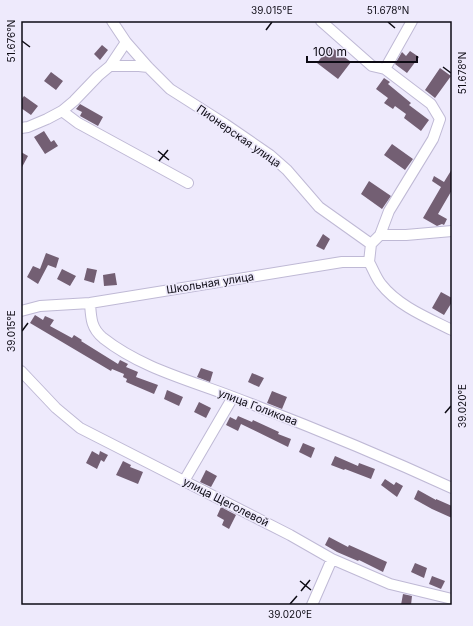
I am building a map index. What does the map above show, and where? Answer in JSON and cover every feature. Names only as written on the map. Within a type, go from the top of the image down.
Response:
[{"type":"street","name":"Пионерская улица","points":[[112,21],[126,42],[170,89],[270,155],[287,170],[318,207],[371,244]]},
{"type":"street","points":[[321,21],[372,66],[385,69],[431,104],[440,119],[433,139],[389,211],[380,235],[371,244],[369,262],[381,284],[394,298],[413,310],[452,330]]},
{"type":"street","points":[[385,69],[412,21]]},
{"type":"street","points":[[21,128],[28,127],[62,111],[74,102],[98,76],[110,66],[126,42]]},
{"type":"street","points":[[110,66],[148,67]]},
{"type":"street","points":[[62,111],[78,123],[188,184]]},
{"type":"street","points":[[380,235],[406,236],[452,231]]},
{"type":"street","name":"Школьная улица","points":[[21,311],[40,306],[90,303],[342,262],[369,262]]},
{"type":"street","name":"улица Голикова","points":[[90,303],[91,323],[102,337],[130,356],[158,369],[382,456],[452,488]]},
{"type":"street","name":"улица Щеголевой","points":[[21,370],[56,408],[80,428],[290,535],[332,559],[390,584],[452,599]]},
{"type":"street","points":[[184,481],[233,397]]},
{"type":"street","points":[[312,605],[332,559]]},
{"type":"building","points":[[102,45],[108,50],[100,60],[94,54]]},
{"type":"building","points":[[330,46],[351,62],[338,79],[317,63]]},
{"type":"building","points":[[410,51],[419,57],[407,73],[395,64],[402,52],[406,56]]},
{"type":"building","points":[[440,68],[451,76],[435,98],[425,90]]},
{"type":"building","points":[[51,72],[63,81],[56,90],[44,81]]},
{"type":"building","points":[[384,78],[390,82],[388,84],[411,103],[409,105],[429,120],[421,131],[404,118],[406,114],[395,106],[393,109],[384,103],[388,98],[376,89]]},
{"type":"building","points":[[24,96],[38,106],[31,115],[21,108],[21,100]]},
{"type":"building","points":[[80,104],[103,117],[98,126],[80,116],[82,112],[76,109]]},
{"type":"building","points":[[44,131],[51,142],[54,140],[58,146],[45,154],[34,137]]},
{"type":"building","points":[[392,144],[413,159],[405,170],[384,155]]},
{"type":"building","points":[[21,152],[28,156],[21,169]]},
{"type":"building","points":[[452,169],[452,190],[438,214],[447,219],[444,225],[442,224],[437,226],[423,218],[441,187],[432,181],[434,176],[444,182]]},
{"type":"building","points":[[369,181],[391,196],[382,209],[361,194]]},
{"type":"building","points":[[323,234],[330,239],[324,250],[316,246]]},
{"type":"building","points":[[46,253],[59,258],[56,268],[48,265],[38,284],[27,277],[33,266],[40,269]]},
{"type":"building","points":[[87,268],[97,270],[94,283],[84,280]]},
{"type":"building","points":[[62,269],[76,276],[70,286],[57,279]]},
{"type":"building","points":[[115,273],[117,285],[104,286],[103,275]]},
{"type":"building","points":[[441,292],[452,298],[452,302],[444,315],[432,308]]},
{"type":"building","points":[[35,315],[43,320],[45,316],[54,320],[50,326],[72,338],[74,335],[118,364],[120,360],[128,364],[126,367],[138,372],[136,377],[158,385],[154,394],[126,382],[127,379],[123,377],[124,374],[112,369],[111,371],[30,323]]},
{"type":"building","points":[[201,368],[213,372],[210,382],[197,377]]},
{"type":"building","points":[[252,373],[264,378],[259,387],[248,382]]},
{"type":"building","points":[[167,390],[183,397],[179,406],[164,399]]},
{"type":"building","points":[[272,391],[287,397],[282,409],[267,403]]},
{"type":"building","points":[[199,402],[211,408],[206,418],[194,412]]},
{"type":"building","points":[[238,416],[252,422],[253,420],[279,432],[278,434],[291,439],[288,447],[241,424],[238,431],[226,425],[230,417],[236,420]]},
{"type":"building","points":[[303,443],[315,448],[311,458],[299,452]]},
{"type":"building","points":[[92,451],[99,455],[100,451],[108,455],[104,462],[101,460],[97,469],[86,463]]},
{"type":"building","points":[[335,456],[358,466],[359,463],[375,469],[371,479],[331,465]]},
{"type":"building","points":[[123,461],[131,465],[130,467],[143,472],[138,484],[116,475]]},
{"type":"building","points":[[206,470],[217,476],[211,487],[200,482]]},
{"type":"building","points":[[385,479],[394,485],[396,482],[403,486],[397,497],[381,485]]},
{"type":"building","points":[[418,490],[436,500],[452,506],[452,518],[414,499]]},
{"type":"building","points":[[221,507],[236,515],[229,529],[222,525],[224,520],[217,516]]},
{"type":"building","points":[[329,537],[348,547],[349,545],[387,562],[383,572],[359,560],[358,561],[337,552],[325,545]]},
{"type":"building","points":[[415,563],[427,568],[424,578],[411,572]]},
{"type":"building","points":[[432,576],[445,581],[441,589],[429,584]]},
{"type":"building","points":[[403,594],[412,596],[411,605],[401,605]]}]
